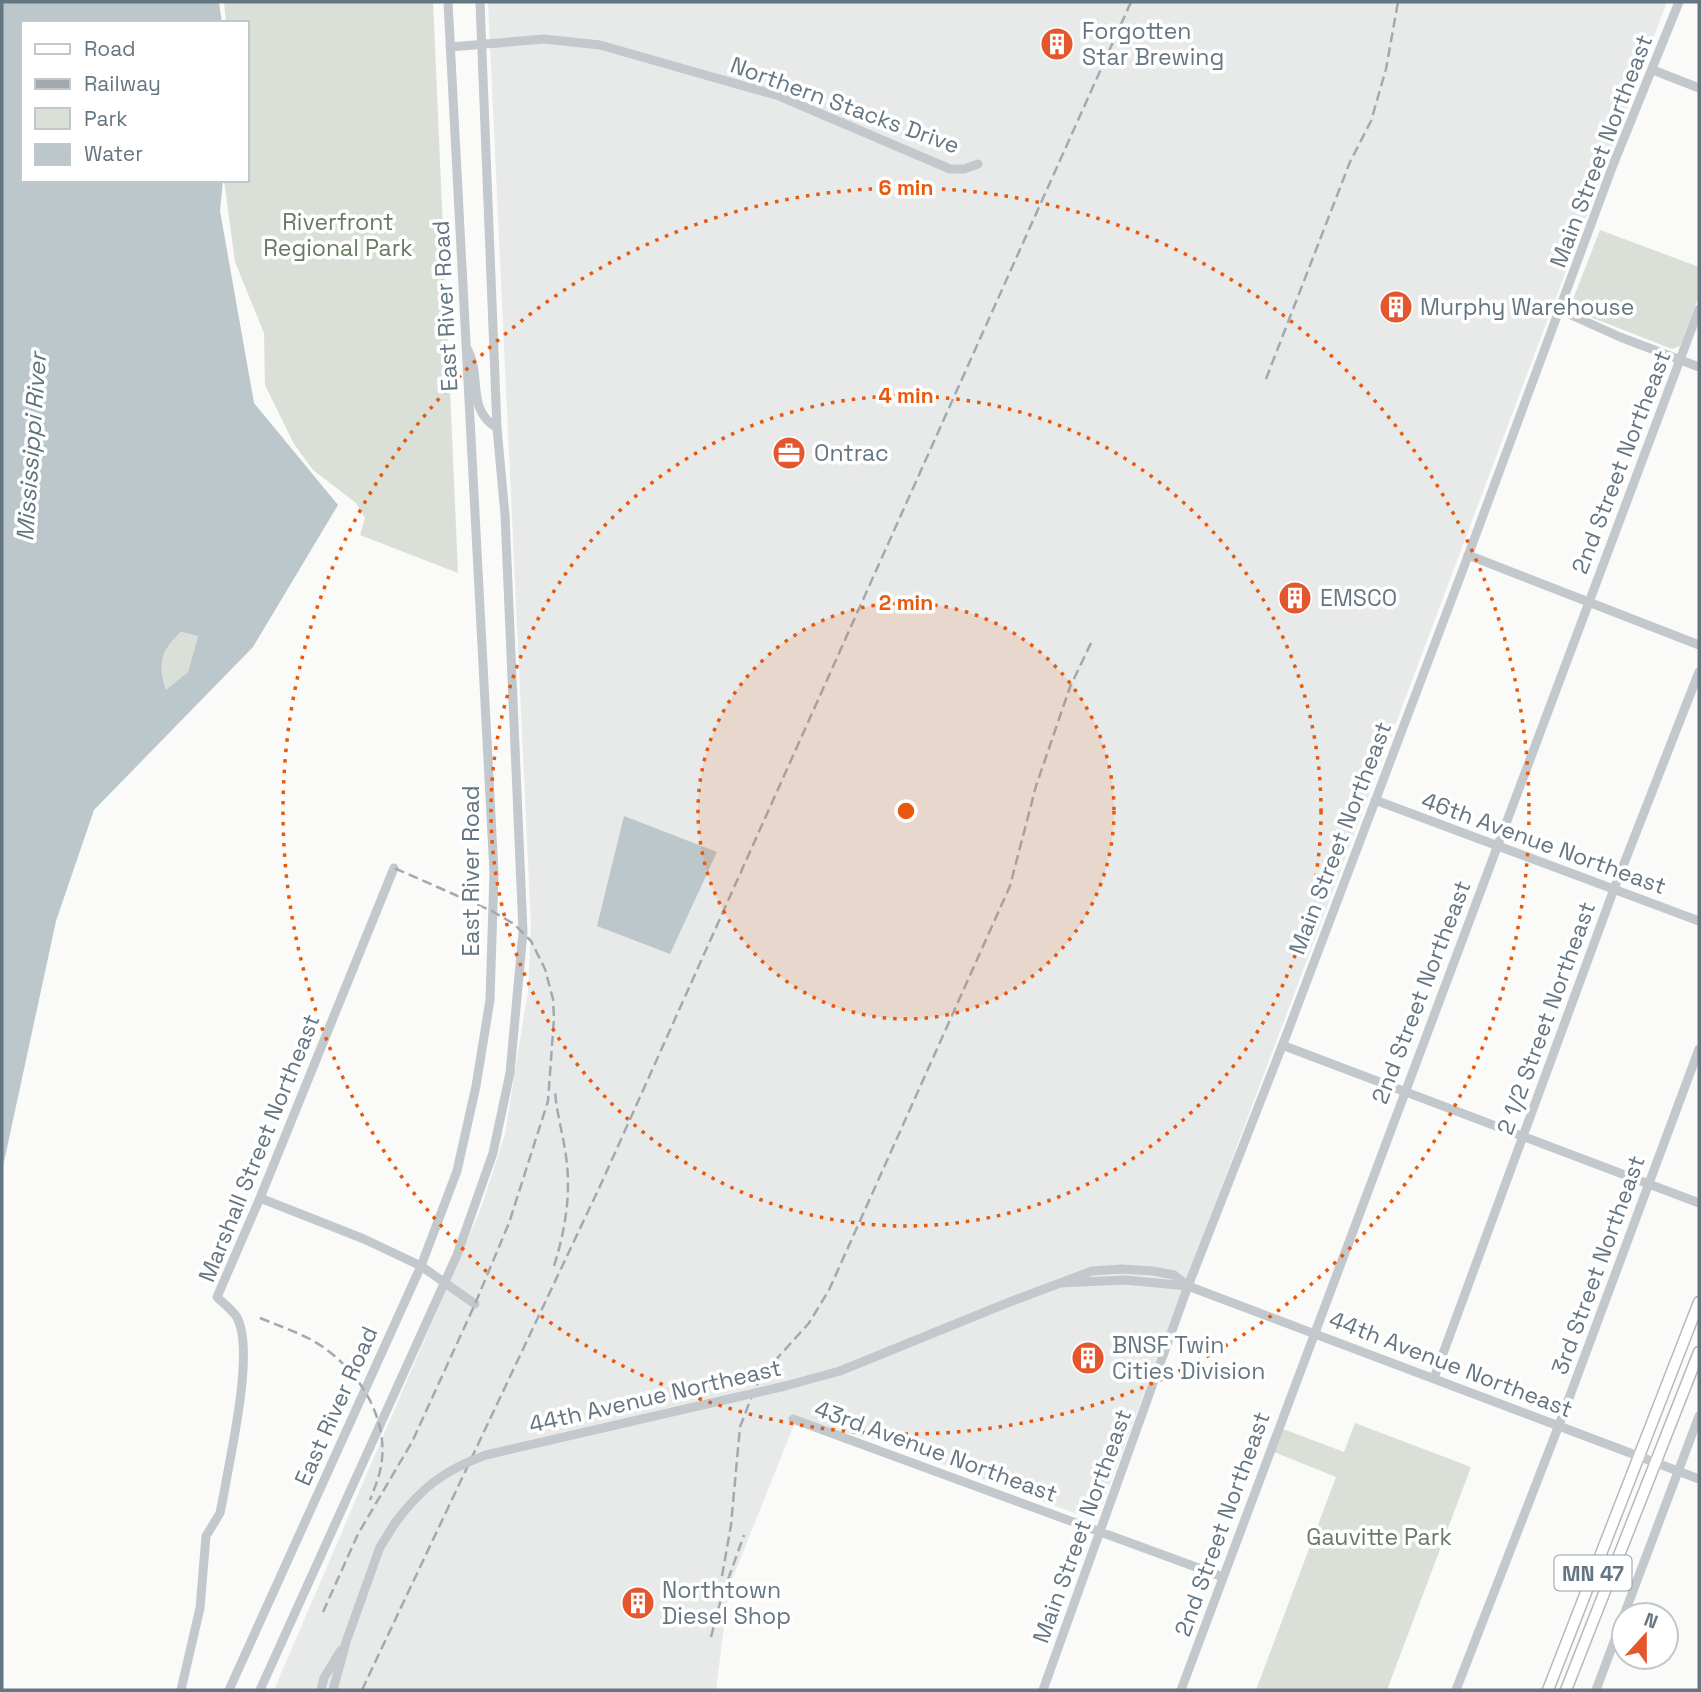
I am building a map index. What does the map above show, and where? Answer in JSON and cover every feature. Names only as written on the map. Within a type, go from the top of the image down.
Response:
[{"type":"main road","name":"MN 47","points":[[1548,1690],[1699,1302]]},
{"type":"main road","name":"MN 47","points":[[1566,1690],[1699,1352]]},
{"type":"street","name":"East River Road","points":[[229,1690],[422,1266],[457,1171],[476,1086],[490,1000],[494,873],[448,2]]},
{"type":"street","name":"East River Road","points":[[260,1690],[445,1283],[480,1195],[493,1153],[510,1073],[523,932],[505,527],[497,428],[480,2]]},
{"type":"street","name":"Main Street Northeast","points":[[1043,1690],[1188,1286],[1468,555],[1613,165],[1679,2]]},
{"type":"street","name":"Northern Stacks Drive","points":[[450,47],[544,39],[600,45],[779,96],[950,169],[964,169],[978,164]]},
{"type":"street","points":[[1653,70],[1699,88]]},
{"type":"street","name":"2nd Street Northeast","points":[[1181,1690],[1699,309]]},
{"type":"street","points":[[1560,310],[1699,368]]},
{"type":"street","points":[[466,345],[474,362],[475,390],[480,410],[487,421],[497,428]]},
{"type":"street","points":[[1468,555],[1699,645]]},
{"type":"street","name":"2 1/2 Street Northeast","points":[[1434,1378],[1614,889],[1699,672]]},
{"type":"street","name":"46th Avenue Northeast","points":[[1375,800],[1699,921]]},
{"type":"street","name":"Marshall Street Northeast","points":[[181,1690],[200,1608],[206,1536],[220,1513],[224,1493],[244,1364],[242,1331],[236,1317],[217,1297],[260,1199],[394,868]]},
{"type":"street","points":[[1282,1045],[1699,1203]]},
{"type":"street","name":"3rd Street Northeast","points":[[1456,1690],[1559,1425],[1699,1049]]},
{"type":"street","points":[[260,1199],[364,1239],[422,1266],[475,1304]]},
{"type":"street","name":"44th Avenue Northeast","points":[[346,1642],[380,1546],[409,1504],[435,1479],[460,1465],[486,1455],[840,1371],[1060,1283],[1125,1280],[1188,1286],[1699,1479]]},
{"type":"street","points":[[1629,1601],[1699,1416]]},
{"type":"street","name":"43rd Avenue Northeast","points":[[793,1419],[1223,1577]]},
{"type":"street","points":[[321,1690],[324,1678],[346,1642]]},
{"type":"street","points":[[333,1690],[346,1642]]},
{"type":"street","points":[[1596,1690],[1610,1652]]},
{"type":"shaded area","points":[[488,2],[1667,2],[1096,1521],[870,1438],[795,1422],[729,1587],[716,1690],[274,1690],[481,1208],[505,1134],[528,990],[531,927]]},
{"type":"green space","name":"Riverfront Regional Park","points":[[224,2],[433,2],[458,573],[360,535],[365,518],[356,503],[313,470],[294,444],[265,385],[264,333],[235,262],[224,182],[248,182],[248,21],[226,21]]},
{"type":"green space","points":[[1600,230],[1699,267],[1699,296],[1680,346],[1672,349],[1575,311],[1572,302]]},
{"type":"green space","points":[[181,632],[198,636],[188,672],[166,691],[162,672],[163,658],[168,646]]},
{"type":"green space","name":"Gauvitte Park","points":[[1355,1423],[1471,1467],[1387,1690],[1256,1690],[1336,1477],[1274,1452],[1283,1429],[1344,1452]]},
{"type":"water","name":"Mississippi River","points":[[2,2],[219,2],[222,21],[21,21],[21,182],[223,182],[220,211],[254,403],[338,505],[253,647],[94,810],[56,921],[2,1171]],"holes":[[[181,632],[198,636],[188,672],[166,690],[162,672],[163,658]]]},
{"type":"water","points":[[624,816],[717,852],[670,954],[597,926]]},
{"type":"railway","points":[[362,1690],[601,1184],[1131,2]]},
{"type":"railway","points":[[1266,379],[1350,162],[1371,121],[1386,69],[1398,2]]},
{"type":"railway","points":[[722,1576],[731,1525],[740,1427],[755,1388],[763,1374],[809,1323],[829,1290],[1010,886],[1036,786],[1070,687],[1092,641]]},
{"type":"railway","points":[[323,1612],[358,1534],[412,1442],[475,1304],[509,1223],[548,1101],[553,999],[545,969],[531,941],[514,924],[492,911],[394,868]]},
{"type":"railway","points":[[554,1266],[565,1223],[568,1194],[567,1165],[555,1090]]},
{"type":"railway","points":[[260,1318],[325,1348],[352,1374],[363,1389],[379,1423],[382,1441],[380,1469],[370,1500]]},
{"type":"railway","points":[[711,1637],[721,1599],[744,1535]]},
{"type":"place","name":"Forgotten Star Brewing","points":[[1057,44]]},
{"type":"place","name":"Murphy Warehouse","points":[[1396,307]]},
{"type":"place","name":"Ontrac","points":[[789,453]]},
{"type":"place","name":"EMSCO","points":[[1295,598]]},
{"type":"place","name":"BNSF Twin Cities Division","points":[[1088,1358]]},
{"type":"place","name":"Northtown Diesel Shop","points":[[638,1603]]}]
